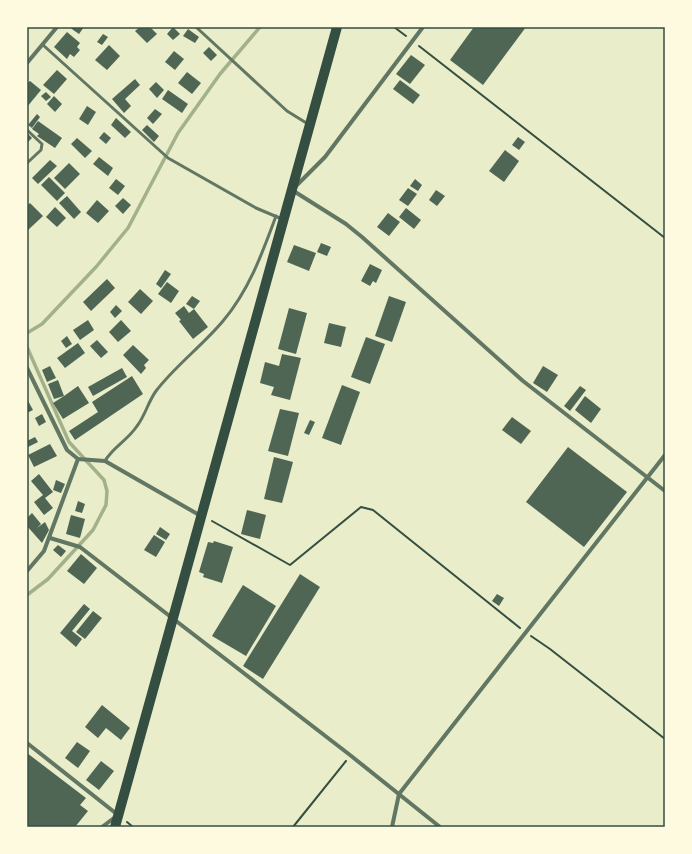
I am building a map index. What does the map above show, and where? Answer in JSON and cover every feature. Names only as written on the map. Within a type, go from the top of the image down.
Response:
[{"type":"main road","points":[[115,827],[201,516],[280,218],[292,190],[337,27]]},
{"type":"street","points":[[27,63],[57,27]]},
{"type":"street","points":[[423,27],[325,157],[292,190],[346,224],[523,381],[665,491]]},
{"type":"street","points":[[27,368],[67,450],[78,459],[104,461],[201,516]]},
{"type":"street","points":[[392,827],[399,794],[665,455]]},
{"type":"street","points":[[27,570],[44,551],[50,538],[78,459]]},
{"type":"street","points":[[50,538],[80,546],[172,619],[350,755],[440,827]]},
{"type":"street","points":[[27,743],[118,815],[102,827]]},
{"type":"lane","points":[[196,27],[287,111],[310,125]]},
{"type":"lane","points":[[43,45],[168,158],[249,205],[280,218],[251,281],[238,302],[155,392],[138,426],[109,454],[104,461]]},
{"type":"lane","points":[[27,130],[42,144],[41,150],[27,163]]},
{"type":"path","points":[[394,27],[665,238]]},
{"type":"path","points":[[201,516],[215,522],[290,565],[361,507],[374,510],[525,632],[550,649],[665,739]]},
{"type":"path","points":[[293,827],[350,755]]},
{"type":"building","points":[[69,27],[84,27],[79,34]]},
{"type":"building","points":[[140,27],[150,27],[157,34],[147,43],[135,31]]},
{"type":"building","points":[[173,27],[180,34],[173,40],[167,34]]},
{"type":"building","points":[[474,27],[526,27],[483,85],[450,60]]},
{"type":"building","points":[[188,29],[199,37],[195,43],[183,36]]},
{"type":"building","points":[[67,32],[80,43],[77,47],[80,50],[74,57],[70,54],[67,59],[54,47]]},
{"type":"building","points":[[103,34],[108,37],[102,45],[97,42]]},
{"type":"building","points":[[109,45],[120,56],[107,70],[95,60]]},
{"type":"building","points":[[209,47],[217,55],[211,61],[203,53]]},
{"type":"building","points":[[174,51],[184,59],[175,70],[165,62]]},
{"type":"building","points":[[411,55],[425,65],[410,84],[396,74]]},
{"type":"building","points":[[57,70],[67,79],[54,94],[43,85]]},
{"type":"building","points":[[187,72],[201,83],[192,94],[178,83]]},
{"type":"building","points":[[135,79],[140,85],[125,99],[131,106],[124,113],[112,99]]},
{"type":"building","points":[[400,80],[420,95],[413,104],[393,89]]},
{"type":"building","points":[[30,81],[41,90],[27,107],[27,83]]},
{"type":"building","points":[[156,82],[164,90],[157,98],[149,89]]},
{"type":"building","points":[[168,90],[188,104],[182,113],[162,99]]},
{"type":"building","points":[[46,92],[51,97],[46,101],[41,96]]},
{"type":"building","points":[[54,96],[62,104],[55,112],[47,104]]},
{"type":"building","points":[[87,106],[96,112],[88,125],[79,119]]},
{"type":"building","points":[[155,109],[162,114],[153,124],[147,118]]},
{"type":"building","points":[[37,114],[40,117],[32,128],[28,125]]},
{"type":"building","points":[[116,118],[131,132],[125,138],[111,125]]},
{"type":"building","points":[[38,121],[62,138],[55,148],[37,136],[39,134],[32,129]]},
{"type":"building","points":[[147,125],[159,136],[154,142],[142,130]]},
{"type":"building","points":[[104,132],[111,138],[106,144],[99,138]]},
{"type":"building","points":[[27,133],[32,138],[27,143]]},
{"type":"building","points":[[518,137],[525,142],[519,150],[512,145]]},
{"type":"building","points":[[77,138],[92,151],[85,158],[71,144]]},
{"type":"building","points":[[505,150],[519,161],[504,182],[489,171]]},
{"type":"building","points":[[99,157],[113,168],[108,176],[93,164]]},
{"type":"building","points":[[50,160],[57,166],[38,184],[32,178]]},
{"type":"building","points":[[69,163],[80,174],[65,189],[54,178]]},
{"type":"building","points":[[49,177],[65,193],[57,201],[41,185]]},
{"type":"building","points":[[116,179],[125,186],[118,195],[109,188]]},
{"type":"building","points":[[415,179],[422,185],[418,191],[410,186]]},
{"type":"building","points":[[408,188],[417,194],[408,206],[399,200]]},
{"type":"building","points":[[436,190],[445,196],[437,206],[429,200]]},
{"type":"building","points":[[67,196],[81,212],[74,219],[59,203]]},
{"type":"building","points":[[123,198],[131,205],[123,214],[115,206]]},
{"type":"building","points":[[97,200],[109,211],[98,223],[86,213]]},
{"type":"building","points":[[30,203],[43,216],[27,231],[27,206]]},
{"type":"building","points":[[55,207],[66,218],[57,227],[46,217]]},
{"type":"building","points":[[406,208],[421,220],[414,229],[399,217]]},
{"type":"building","points":[[388,213],[400,222],[389,236],[377,227]]},
{"type":"building","points":[[321,243],[331,247],[327,256],[317,252]]},
{"type":"building","points":[[294,245],[316,253],[309,271],[287,262]]},
{"type":"building","points":[[370,264],[382,270],[376,283],[373,281],[370,286],[361,281]]},
{"type":"building","points":[[165,270],[171,274],[161,288],[156,284]]},
{"type":"building","points":[[107,279],[115,288],[91,311],[83,302]]},
{"type":"building","points":[[167,282],[179,291],[171,303],[158,294]]},
{"type":"building","points":[[140,289],[153,301],[141,314],[128,302]]},
{"type":"building","points":[[192,296],[200,301],[194,309],[186,304]]},
{"type":"building","points":[[389,296],[406,302],[392,342],[375,336]]},
{"type":"building","points":[[116,305],[122,311],[115,318],[110,312]]},
{"type":"building","points":[[184,306],[189,313],[194,309],[208,327],[193,339],[179,321],[181,320],[175,313]]},
{"type":"building","points":[[289,308],[307,313],[296,354],[278,349]]},
{"type":"building","points":[[88,320],[94,330],[80,340],[73,330]]},
{"type":"building","points":[[121,320],[131,331],[118,342],[109,332]]},
{"type":"building","points":[[329,323],[346,327],[341,347],[324,343]]},
{"type":"building","points":[[67,336],[72,344],[66,348],[61,341]]},
{"type":"building","points":[[366,337],[385,344],[370,384],[351,377]]},
{"type":"building","points":[[97,340],[108,352],[101,358],[90,346]]},
{"type":"building","points":[[78,343],[85,353],[65,368],[57,358]]},
{"type":"building","points":[[133,345],[149,360],[144,365],[146,368],[141,374],[123,355]]},
{"type":"building","points":[[282,354],[301,358],[290,400],[271,395],[274,387],[260,383],[265,362],[279,366]]},
{"type":"building","points":[[50,366],[56,378],[47,382],[42,370]]},
{"type":"building","points":[[543,366],[558,375],[547,392],[533,383]]},
{"type":"building","points":[[122,368],[127,377],[93,396],[88,387]]},
{"type":"building","points":[[132,376],[143,394],[75,440],[69,431],[98,412],[92,402]]},
{"type":"building","points":[[58,380],[64,396],[54,399],[48,384]]},
{"type":"building","points":[[342,385],[360,392],[341,445],[322,438]]},
{"type":"building","points":[[78,386],[89,403],[63,419],[53,403]]},
{"type":"building","points":[[580,386],[586,390],[570,411],[564,406]]},
{"type":"building","points":[[585,396],[601,409],[591,423],[575,410]]},
{"type":"building","points":[[27,399],[33,410],[27,413]]},
{"type":"building","points":[[280,409],[299,413],[288,456],[268,451]]},
{"type":"building","points":[[42,414],[46,422],[39,426],[35,418]]},
{"type":"building","points":[[512,417],[531,431],[521,444],[502,430]]},
{"type":"building","points":[[310,420],[315,422],[309,435],[304,433]]},
{"type":"building","points":[[35,437],[38,442],[28,447],[27,441]]},
{"type":"building","points":[[50,444],[57,456],[34,467],[28,455]]},
{"type":"building","points":[[568,447],[627,492],[584,547],[526,502]]},
{"type":"building","points":[[274,457],[293,462],[282,503],[264,499]]},
{"type":"building","points":[[39,474],[53,492],[45,498],[53,508],[44,515],[34,502],[43,495],[31,481]]},
{"type":"building","points":[[56,480],[65,484],[61,493],[53,490]]},
{"type":"building","points":[[78,501],[85,504],[82,513],[75,511]]},
{"type":"building","points":[[247,510],[266,515],[260,539],[241,534]]},
{"type":"building","points":[[32,513],[41,524],[37,528],[45,522],[49,530],[42,543],[27,526],[27,518]]},
{"type":"building","points":[[71,515],[85,519],[80,538],[66,534]]},
{"type":"building","points":[[160,527],[170,534],[166,540],[156,534]]},
{"type":"building","points":[[154,535],[165,542],[156,557],[144,550]]},
{"type":"building","points":[[214,541],[233,547],[222,583],[203,577],[204,574],[199,572],[208,542],[213,543]]},
{"type":"building","points":[[58,545],[66,551],[61,557],[53,550]]},
{"type":"building","points":[[81,554],[97,568],[84,584],[67,571]]},
{"type":"building","points":[[300,574],[320,587],[263,679],[243,666]]},
{"type":"building","points":[[243,585],[276,606],[246,656],[212,636]]},
{"type":"building","points":[[497,594],[504,598],[499,606],[492,601]]},
{"type":"building","points":[[84,604],[90,609],[72,631],[82,639],[76,647],[60,633]]},
{"type":"building","points":[[93,611],[102,618],[85,639],[76,632]]},
{"type":"building","points":[[102,705],[130,728],[121,740],[106,728],[98,738],[85,727]]},
{"type":"building","points":[[77,742],[90,751],[78,768],[65,758]]},
{"type":"building","points":[[27,753],[86,798],[80,805],[88,811],[75,827],[27,827]]},
{"type":"building","points":[[101,761],[114,771],[99,790],[86,780]]},
{"type":"waterway","points":[[27,333],[42,324],[96,267],[128,228],[178,133],[220,74],[260,27]]},
{"type":"waterway","points":[[27,347],[69,442],[104,480],[107,491],[106,505],[93,530],[48,579],[27,595]]}]
